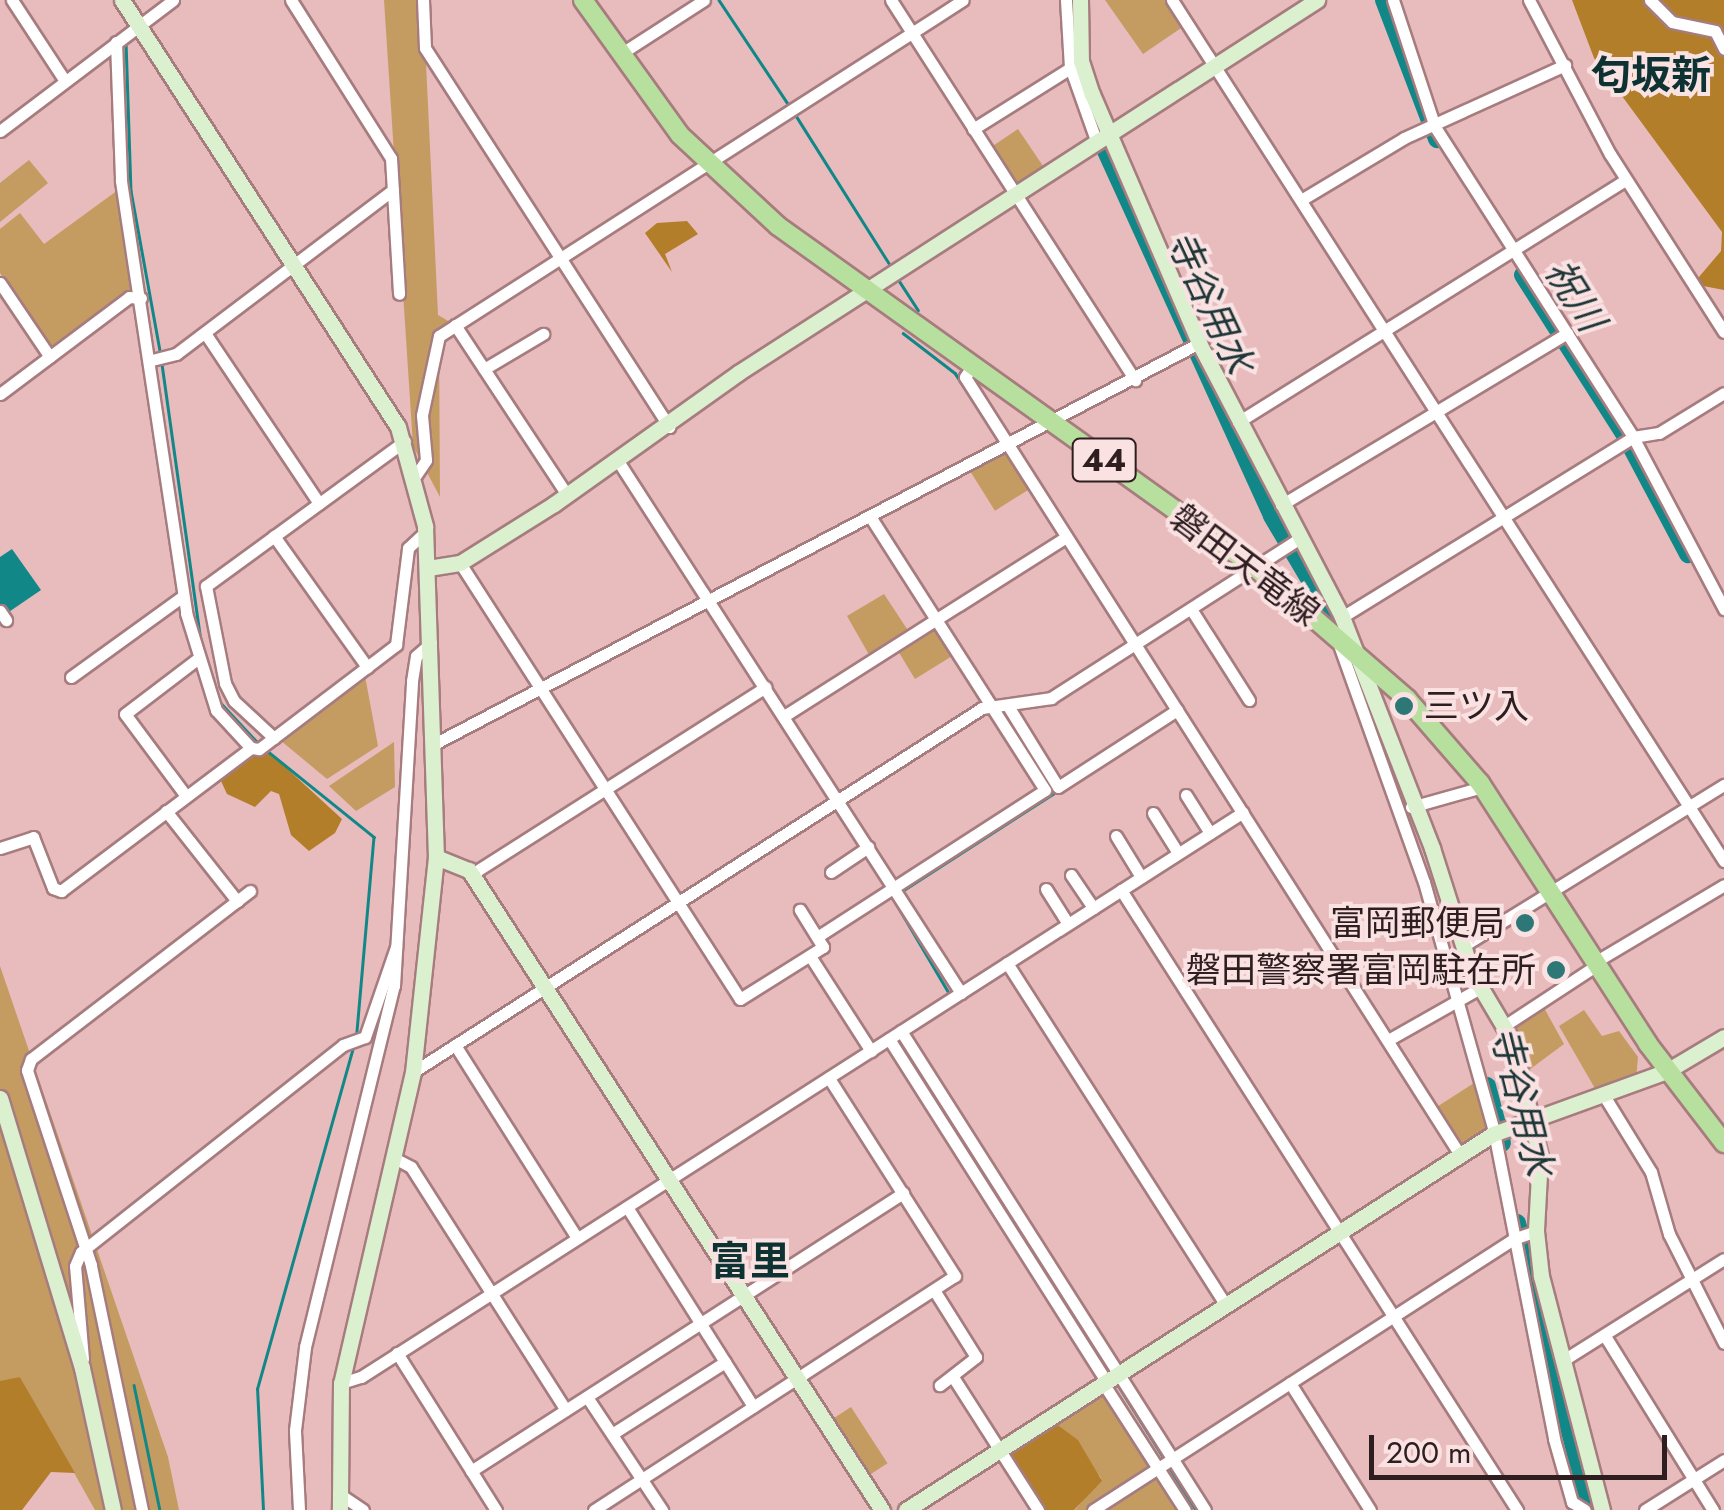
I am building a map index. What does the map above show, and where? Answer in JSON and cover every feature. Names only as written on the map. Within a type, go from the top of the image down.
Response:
[{"type":"main road","name":"磐田天竜線","points":[[583,0],[619,55],[708,164],[866,290],[1339,626],[1357,652],[1407,699],[1482,787],[1666,1071],[1724,1143]]},
{"type":"street","points":[[12,0],[65,81]]},
{"type":"street","points":[[122,0],[295,262],[404,441],[416,475],[425,532],[432,643],[436,857],[413,1072],[396,1159],[341,1383],[339,1502],[363,1510]]},
{"type":"street","points":[[0,131],[173,0]]},
{"type":"street","points":[[291,0],[392,158],[399,294]]},
{"type":"street","points":[[422,0],[425,48],[669,427]]},
{"type":"street","points":[[619,55],[704,0]]},
{"type":"street","points":[[891,0],[1135,380]]},
{"type":"street","points":[[416,475],[426,460],[422,414],[436,338],[963,0]]},
{"type":"street","points":[[1066,0],[1076,64],[1103,136],[1339,626],[1424,882],[1493,1134],[1562,1361],[1597,1510]]},
{"type":"street","points":[[1076,64],[1080,0]]},
{"type":"street","points":[[1172,0],[1724,861]]},
{"type":"street","points":[[428,568],[460,564],[567,496],[669,427],[738,372],[1317,0]]},
{"type":"street","points":[[1393,0],[1435,126],[1633,437],[1724,609]]},
{"type":"street","points":[[1530,0],[1626,180],[1724,332]]},
{"type":"street","points":[[1650,0],[1672,22],[1715,31],[1724,49]]},
{"type":"street","points":[[116,42],[121,181],[152,360],[183,596],[196,660],[216,710],[251,748]]},
{"type":"street","points":[[972,128],[1076,64]]},
{"type":"street","points":[[1301,200],[1404,138],[1565,65]]},
{"type":"street","points":[[1238,422],[1626,180]]},
{"type":"street","points":[[152,360],[170,358],[393,190]]},
{"type":"street","points":[[0,283],[50,357]]},
{"type":"street","points":[[0,394],[129,297],[141,298]]},
{"type":"street","points":[[455,325],[567,496]]},
{"type":"street","points":[[205,333],[318,504]]},
{"type":"street","points":[[1280,505],[1567,333]]},
{"type":"street","points":[[484,370],[542,334]]},
{"type":"street","points":[[434,744],[541,692],[1135,380],[1199,342]]},
{"type":"street","points":[[972,366],[965,377],[1460,1155]]},
{"type":"street","points":[[1339,626],[1503,516],[1633,437],[1659,434],[1724,393]]},
{"type":"street","points":[[274,738],[234,701],[225,683],[206,586],[404,441]]},
{"type":"street","points":[[618,461],[961,993]]},
{"type":"street","points":[[817,937],[1045,790],[871,518]]},
{"type":"street","points":[[0,848],[33,837],[52,888],[61,891],[251,748],[274,738],[396,645],[408,548],[425,532]]},
{"type":"street","points":[[274,536],[367,667]]},
{"type":"street","points":[[784,716],[1066,536]]},
{"type":"street","points":[[413,1072],[991,705],[1051,698],[1299,539]]},
{"type":"street","points":[[460,564],[740,999],[823,947],[800,910]]},
{"type":"street","points":[[71,677],[183,596]]},
{"type":"street","points":[[1191,609],[1248,700]]},
{"type":"street","points":[[299,1510],[294,1430],[305,1347],[375,1072],[399,942],[412,681],[416,656],[432,643]]},
{"type":"street","points":[[1357,652],[1412,807],[1432,848],[1463,946],[1480,988],[1504,1026],[1531,1117],[1542,1185],[1523,1236],[1554,1439],[1572,1502],[1597,1510]]},
{"type":"street","points":[[186,796],[125,714],[196,660]]},
{"type":"street","points":[[472,874],[766,687]]},
{"type":"street","points":[[1378,711],[1396,698],[1407,699]]},
{"type":"street","points":[[1008,706],[1058,787],[1177,710]]},
{"type":"street","points":[[1463,946],[1724,785]]},
{"type":"street","points":[[1412,807],[1482,787]]},
{"type":"street","points":[[1186,795],[1210,832]]},
{"type":"street","points":[[166,811],[237,901]]},
{"type":"street","points":[[341,1383],[492,1293],[1243,812]]},
{"type":"street","points":[[1153,813],[1178,853]]},
{"type":"street","points":[[1116,836],[1142,877]]},
{"type":"street","points":[[831,872],[868,848]]},
{"type":"street","points":[[436,857],[472,874],[882,1510]]},
{"type":"street","points":[[1071,875],[1093,908]]},
{"type":"street","points":[[1504,1026],[1596,963],[1724,885]]},
{"type":"street","points":[[1046,889],[1068,924]]},
{"type":"street","points":[[1121,890],[1518,1510]]},
{"type":"street","points":[[142,1510],[90,1265],[81,1252],[27,1070],[32,1059],[250,891]]},
{"type":"street","points":[[82,1368],[75,1266],[81,1252],[343,1045],[365,1037],[399,942]]},
{"type":"street","points":[[810,956],[871,1051]]},
{"type":"street","points":[[1008,963],[1226,1305]]},
{"type":"street","points":[[1388,1040],[1480,988]]},
{"type":"street","points":[[901,1031],[1109,1379]]},
{"type":"street","points":[[906,1510],[1493,1134],[1666,1071],[1724,1038]]},
{"type":"street","points":[[888,1039],[1109,1379],[1166,1463],[1206,1510]]},
{"type":"street","points":[[455,1046],[577,1238]]},
{"type":"street","points":[[594,1510],[955,1276],[828,1078]]},
{"type":"street","points":[[1603,1094],[1651,1172],[1668,1234],[1724,1342]]},
{"type":"street","points":[[0,1098],[82,1368],[113,1510]]},
{"type":"street","points":[[396,1159],[411,1167],[566,1410]]},
{"type":"street","points":[[471,1470],[903,1192]]},
{"type":"street","points":[[627,1207],[753,1406]]},
{"type":"street","points":[[1093,1510],[1523,1236]]},
{"type":"street","points":[[1562,1361],[1724,1259]]},
{"type":"street","points":[[934,1290],[976,1358],[940,1385]]},
{"type":"street","points":[[1605,1336],[1712,1510]]},
{"type":"street","points":[[396,1353],[494,1509]]},
{"type":"street","points":[[612,1434],[725,1362]]},
{"type":"street","points":[[953,1377],[1038,1510]]},
{"type":"street","points":[[1290,1383],[1370,1510]]},
{"type":"street","points":[[588,1396],[662,1510]]},
{"type":"street","points":[[1645,1510],[1724,1460]]},
{"type":"street","points":[[1166,1463],[1185,1510]]},
{"type":"shaded area","points":[[384,0],[423,0],[438,315],[455,325],[439,336],[440,497],[413,446]]},
{"type":"shaded area","points":[[1105,0],[1170,0],[1187,24],[1143,54]]},
{"type":"shaded area","points":[[1572,0],[1724,0],[1724,290],[1693,284],[1721,251],[1722,232],[1594,58]]},
{"type":"shaded area","points":[[1018,129],[1047,172],[1015,194],[986,151]]},
{"type":"shaded area","points":[[29,160],[48,183],[0,222],[0,183]]},
{"type":"shaded area","points":[[118,190],[133,289],[51,351],[0,273],[0,229],[20,213],[44,244]]},
{"type":"shaded area","points":[[687,221],[698,234],[665,254],[672,272],[645,233],[657,223]]},
{"type":"shaded area","points":[[1007,449],[1031,488],[995,511],[971,472]]},
{"type":"shaded area","points":[[884,594],[911,635],[936,619],[957,653],[915,679],[895,646],[872,660],[847,616]]},
{"type":"shaded area","points":[[365,676],[378,746],[327,779],[280,740]]},
{"type":"shaded area","points":[[394,742],[395,787],[356,811],[329,786]]},
{"type":"shaded area","points":[[270,753],[342,819],[335,833],[309,851],[291,835],[279,794],[271,791],[255,807],[227,794],[221,781],[253,757]]},
{"type":"shaded area","points":[[0,966],[168,1457],[179,1510],[95,1510],[20,1377],[0,1384]]},
{"type":"shaded area","points":[[1543,1006],[1564,1044],[1525,1073],[1511,1025]]},
{"type":"shaded area","points":[[1584,1010],[1602,1036],[1619,1031],[1638,1057],[1636,1079],[1597,1092],[1559,1026]]},
{"type":"shaded area","points":[[1474,1083],[1487,1130],[1458,1151],[1432,1110]]},
{"type":"shaded area","points":[[20,1377],[75,1473],[51,1472],[22,1510],[0,1510],[0,1381]]},
{"type":"shaded area","points":[[1103,1383],[1185,1510],[1075,1510],[1101,1478],[1048,1418]]},
{"type":"shaded area","points":[[851,1407],[887,1463],[864,1478],[828,1422]]},
{"type":"shaded area","points":[[1048,1418],[1078,1440],[1102,1481],[1074,1510],[1038,1510],[1000,1450]]},
{"type":"water","points":[[12,549],[41,590],[0,618],[0,557]]},
{"type":"waterway","points":[[719,0],[790,107]]},
{"type":"waterway","name":"祝川","points":[[1384,0],[1437,139]]},
{"type":"waterway","points":[[126,41],[131,191],[160,351]]},
{"type":"waterway","points":[[795,114],[892,268]]},
{"type":"waterway","name":"寺谷用水","points":[[1095,127],[1272,516],[1332,617]]},
{"type":"waterway","name":"祝川","points":[[1523,275],[1625,435],[1688,554]]},
{"type":"waterway","points":[[898,279],[918,310]]},
{"type":"waterway","points":[[903,333],[955,373],[978,408]]},
{"type":"waterway","points":[[162,364],[201,643]]},
{"type":"waterway","points":[[877,515],[940,614]]},
{"type":"waterway","points":[[944,621],[996,702]]},
{"type":"waterway","points":[[220,702],[259,744]]},
{"type":"waterway","points":[[1001,709],[1025,744]]},
{"type":"waterway","points":[[265,749],[374,837],[357,1033]]},
{"type":"waterway","points":[[899,893],[1056,792]]},
{"type":"waterway","points":[[893,898],[949,993]]},
{"type":"waterway","points":[[897,1039],[1111,1374]]},
{"type":"waterway","points":[[263,1510],[257,1389],[354,1045]]},
{"type":"waterway","name":"寺谷用水","points":[[1487,1086],[1502,1143]]},
{"type":"waterway","name":"寺谷用水","points":[[1517,1223],[1590,1510]]},
{"type":"waterway","points":[[134,1385],[160,1510]]},
{"type":"waterway","points":[[1118,1385],[1164,1458]]},
{"type":"waterway","points":[[1168,1465],[1196,1510]]},
{"type":"place","name":"三ツ入","points":[[1404,706]]},
{"type":"place","name":"富岡郵便局","points":[[1525,923]]},
{"type":"place","name":"磐田警察署富岡駐在所","points":[[1556,970]]},
{"type":"district","name":"匂坂新","points":[[1651,75]]},
{"type":"district","name":"富里","points":[[750,1261]]}]
